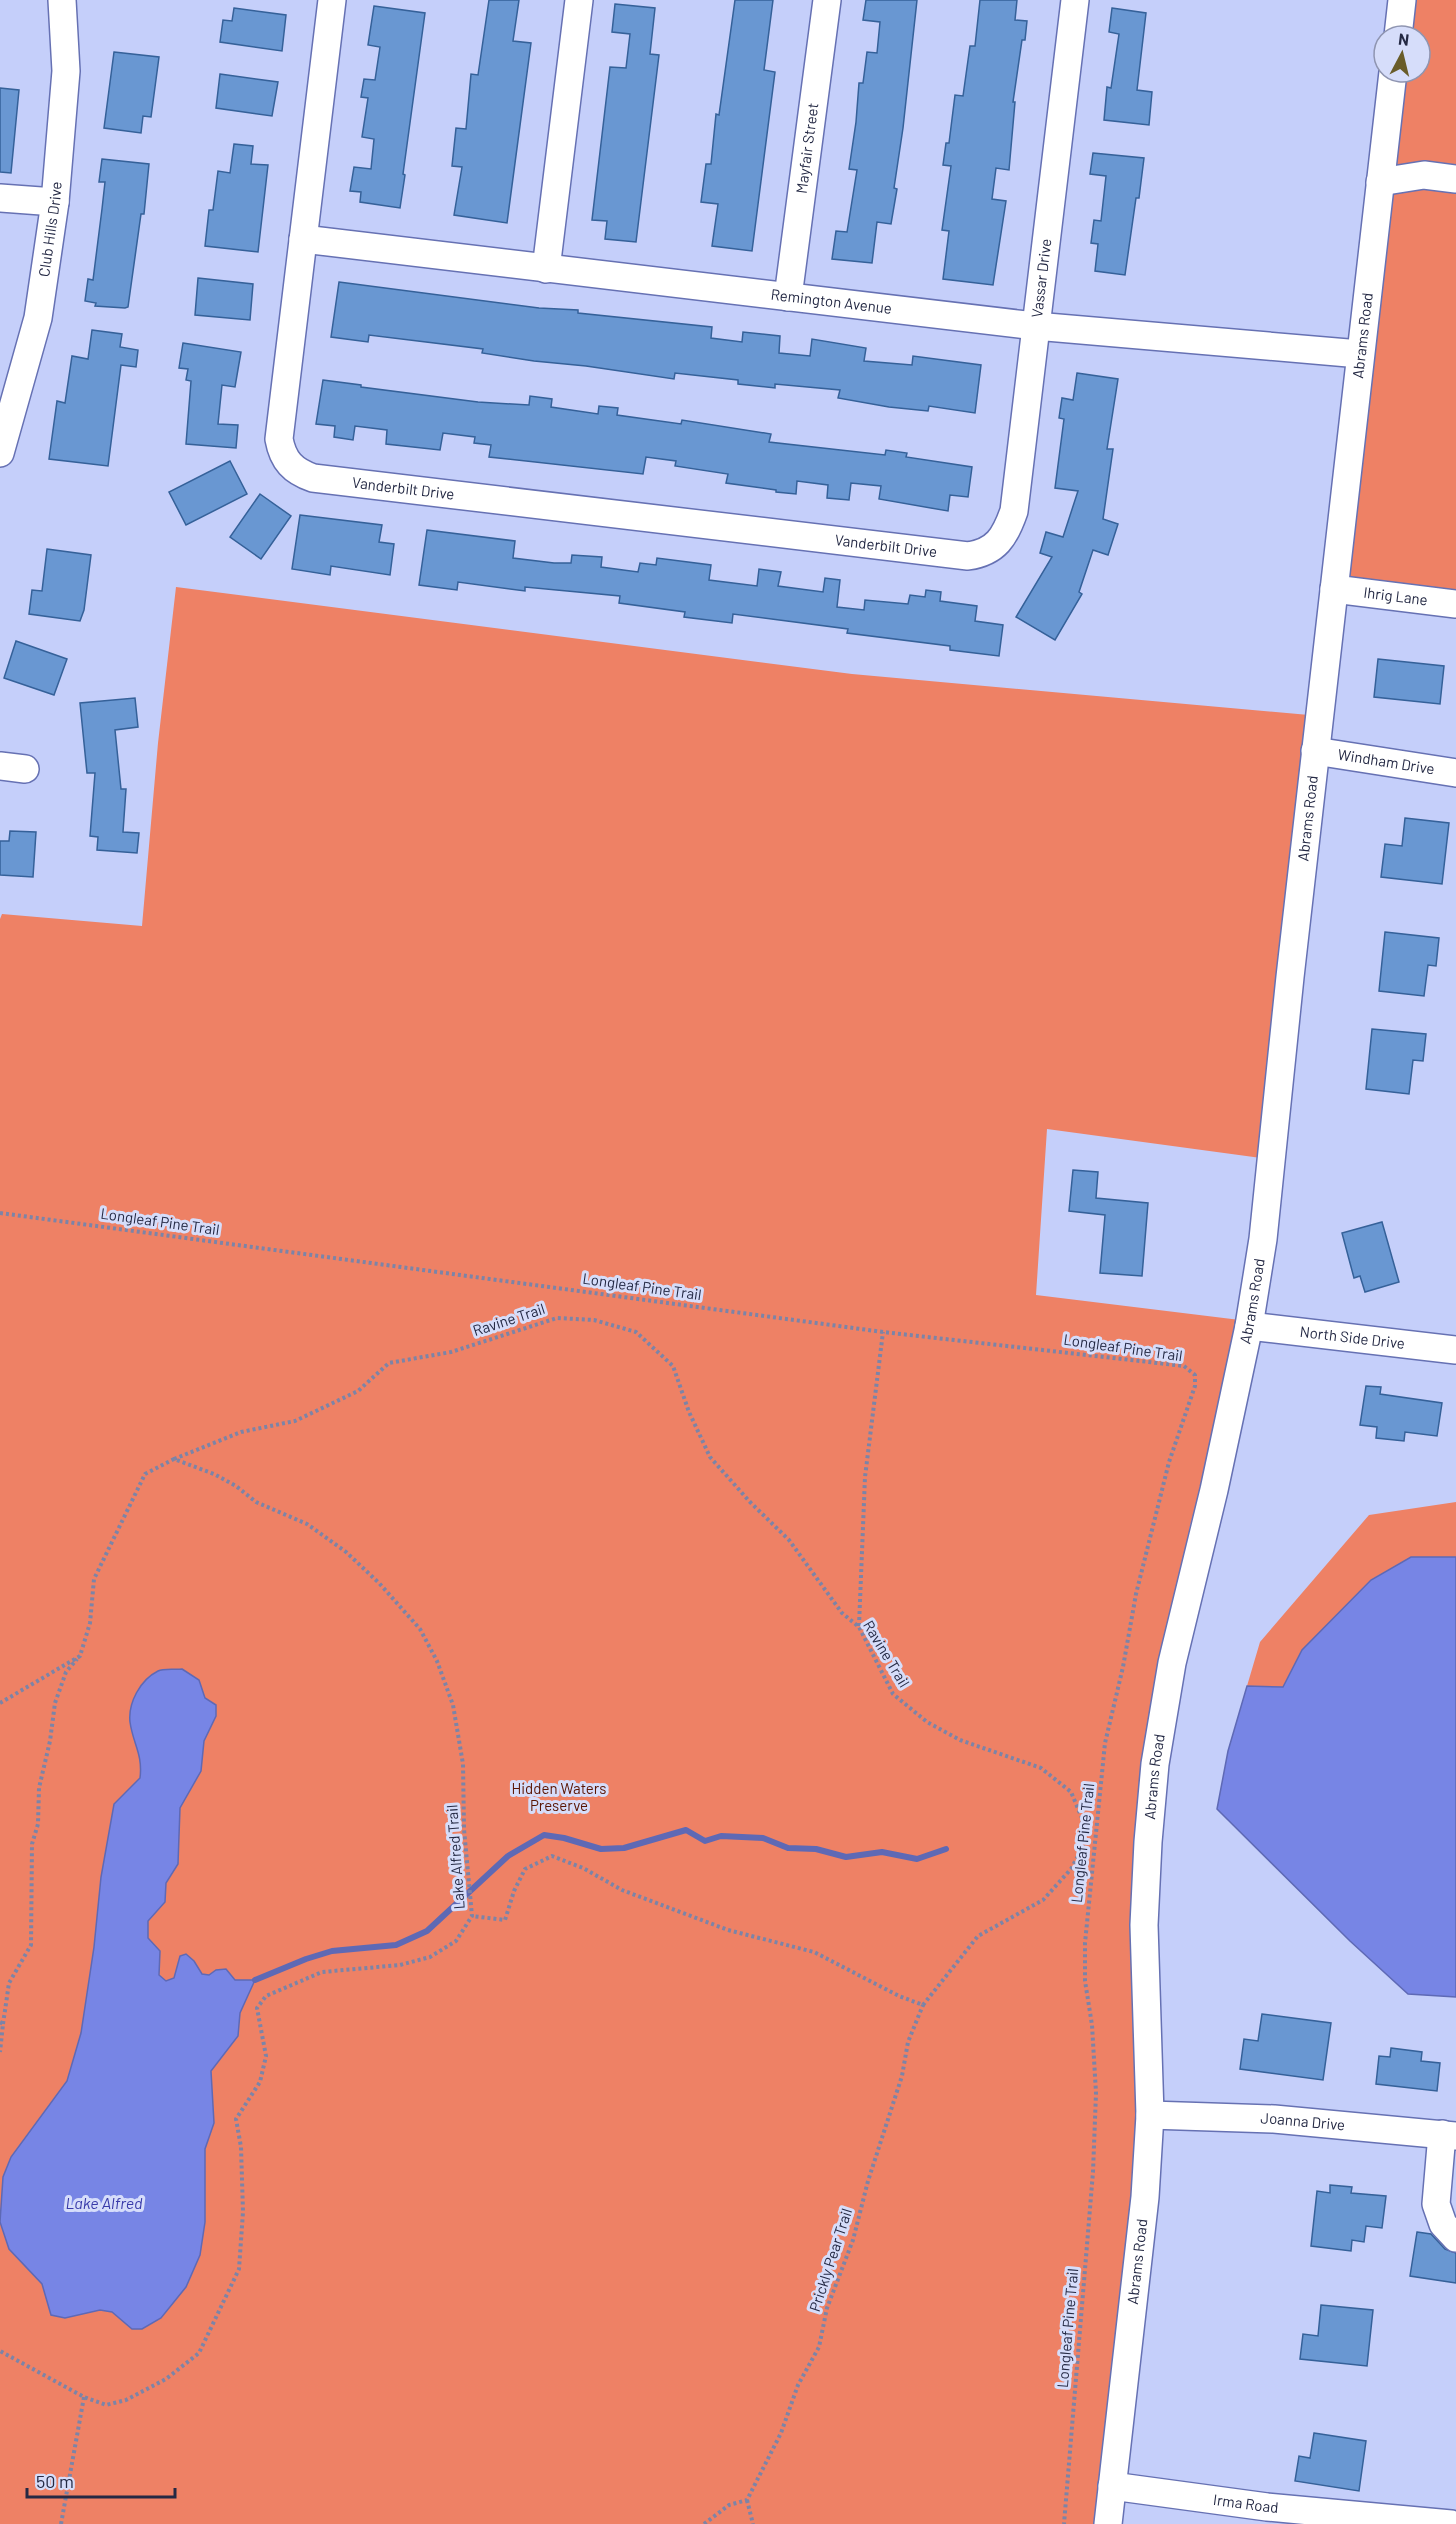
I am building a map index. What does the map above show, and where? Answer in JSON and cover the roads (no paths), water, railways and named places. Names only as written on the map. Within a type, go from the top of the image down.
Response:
[{"type":"street","name":"Club Hills Drive","points":[[0,453],[38,318],[55,202],[66,71],[62,0]]},
{"type":"street","name":"Vanderbilt Drive","points":[[332,0],[279,439],[282,453],[299,473],[313,478],[968,556],[989,551]]},
{"type":"street","points":[[546,269],[579,0]]},
{"type":"street","name":"Mayfair Street","points":[[788,297],[827,0]]},
{"type":"street","name":"Vassar Drive","points":[[989,551],[1000,540],[1014,511],[1075,0]]},
{"type":"street","points":[[1399,24],[1402,0]]},
{"type":"street","name":"Abrams Road","points":[[1108,2524],[1145,2197],[1150,2115],[1144,1925],[1155,1764],[1172,1663],[1214,1490],[1249,1326],[1263,1239],[1392,84]]},
{"type":"street","points":[[1380,182],[1424,175],[1456,179]]},
{"type":"street","points":[[0,198],[55,202]]},
{"type":"street","name":"Remington Avenue","points":[[303,239],[1035,326],[1360,354]]},
{"type":"street","name":"Ihrig Lane","points":[[1334,589],[1456,604]]},
{"type":"street","name":"Windham Drive","points":[[1316,751],[1456,773]]},
{"type":"street","name":"North Side Drive","points":[[1249,1326],[1456,1350]]},
{"type":"street","name":"Joanna Drive","points":[[1150,2115],[1274,2119],[1449,2135]]},
{"type":"street","points":[[1449,2135],[1436,2204],[1443,2224],[1456,2238]]},
{"type":"street","name":"Irma Road","points":[[1112,2486],[1267,2507],[1451,2524]]},
{"type":"water","points":[[1411,1557],[1456,1557],[1456,1997],[1408,1994],[1350,1941],[1217,1809],[1228,1751],[1247,1686],[1283,1687],[1302,1650],[1371,1580]]},
{"type":"water","name":"Lake Alfred","points":[[182,1669],[199,1680],[205,1698],[216,1705],[216,1716],[204,1741],[201,1771],[180,1808],[178,1864],[166,1883],[165,1902],[148,1921],[148,1938],[160,1951],[159,1975],[166,1981],[174,1978],[180,1956],[186,1954],[194,1961],[202,1974],[209,1975],[216,1970],[226,1969],[235,1980],[255,1980],[240,2013],[238,2036],[211,2071],[214,2123],[205,2149],[205,2222],[200,2255],[186,2287],[161,2318],[142,2329],[132,2329],[112,2312],[100,2310],[65,2318],[51,2315],[42,2284],[9,2249],[0,2222],[3,2177],[11,2157],[67,2081],[81,2033],[94,1947],[101,1877],[114,1804],[140,1778],[139,1756],[130,1722],[133,1700],[141,1686],[152,1675],[160,1670]]},
{"type":"waterway","points":[[255,1980],[332,1951],[396,1945],[427,1931],[508,1856],[544,1835],[564,1838],[601,1849],[624,1848],[686,1830],[705,1841],[721,1836],[763,1838],[788,1848],[816,1849],[846,1857],[882,1852],[917,1859],[946,1849]]},
{"type":"park label","name":"Hidden Waters Preserve","points":[[559,1798]]}]
